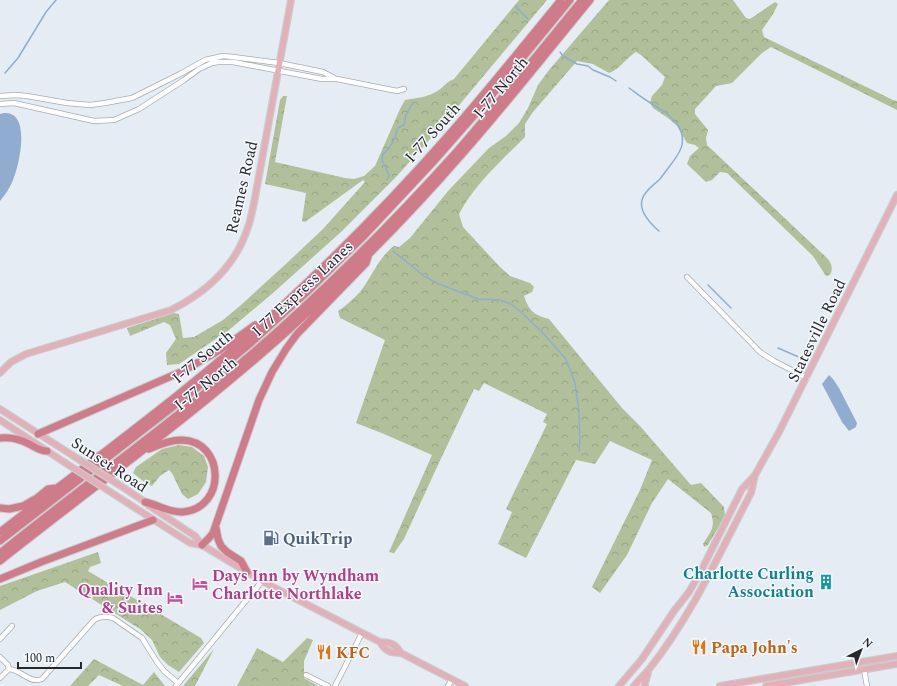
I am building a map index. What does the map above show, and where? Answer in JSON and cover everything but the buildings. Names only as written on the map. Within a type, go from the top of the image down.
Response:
[{"type":"highway","name":"I-77 South","points":[[0,532],[188,387],[282,306],[357,233],[430,156],[482,96],[561,0]]},
{"type":"highway","name":"I 77 Express Lanes","points":[[0,541],[182,400],[236,356],[306,293],[376,224],[435,160],[487,101],[570,0]]},
{"type":"highway","name":"I 77 Express Lanes","points":[[0,553],[44,517],[197,399],[262,345],[312,300],[442,167],[582,0]]},
{"type":"highway","name":"I-77 North","points":[[0,561],[202,404],[262,354],[317,304],[430,190],[481,133],[590,0]]},
{"type":"highway","points":[[202,545],[212,535],[259,400],[272,372],[297,334],[366,263],[369,253]]},
{"type":"highway","points":[[38,434],[170,377],[196,364],[220,350],[282,306]]},
{"type":"highway","points":[[0,438],[17,439],[42,451],[47,451]]},
{"type":"highway","points":[[140,452],[159,444],[173,441],[181,440],[192,442],[202,448],[209,456],[213,462],[215,474],[214,485],[209,496],[200,506],[192,510],[175,512],[145,502]]},
{"type":"highway","points":[[0,508],[9,509],[23,506],[37,498],[48,489],[59,487]]},
{"type":"highway","points":[[0,579],[153,520]]},
{"type":"highway","points":[[216,525],[219,542],[227,552],[241,561],[247,572]]},
{"type":"main road","name":"Reames Road","points":[[0,373],[11,362],[26,354],[171,310],[196,296],[211,284],[229,264],[243,240],[250,220],[291,0]]},
{"type":"main road","name":"Statesville Road","points":[[620,686],[642,659],[674,611],[689,592],[700,573],[742,489],[755,475],[779,432],[897,195]]},
{"type":"main road","name":"Sunset Road","points":[[0,410],[145,502],[195,536],[202,545],[262,581],[380,642],[384,649],[392,653],[401,653],[465,686]]},
{"type":"main road","name":"Sunset Road","points":[[0,420],[190,543],[202,545]]},
{"type":"main road","name":"Statesville Road","points":[[634,686],[649,669],[668,642],[707,578],[751,493],[755,475]]},
{"type":"main road","points":[[700,573],[707,578]]},
{"type":"main road","points":[[720,686],[897,656]]},
{"type":"main road","points":[[766,686],[897,664]]},
{"type":"main road","points":[[646,686],[645,683],[649,669]]},
{"type":"street","points":[[0,96],[27,96],[67,103],[90,105],[105,103],[132,98],[180,74],[198,63],[223,56],[233,56],[279,63],[323,72],[337,79]]},
{"type":"street","points":[[0,104],[14,103],[94,121],[114,120],[139,109],[199,69],[212,63],[223,62],[233,62],[322,79],[337,79],[397,91],[404,89]]},
{"type":"street","points":[[687,277],[760,352],[807,378]]},
{"type":"street","points":[[9,669],[18,671],[33,680],[42,679],[94,620],[108,617],[113,618],[142,638],[157,662],[177,685],[262,581]]},
{"type":"street","points":[[0,639],[12,626]]},
{"type":"street","points":[[335,686],[362,633]]},
{"type":"street","points":[[0,657],[8,665],[9,669]]},
{"type":"street","points":[[0,678],[9,669]]},
{"type":"street","points":[[864,669],[867,686]]},
{"type":"street","points":[[306,675],[328,686]]},
{"type":"street","points":[[773,677],[774,685]]},
{"type":"street","points":[[448,686],[452,679]]},
{"type":"green space","points":[[519,0],[547,0],[440,128],[396,177],[341,232],[273,293],[229,330],[179,364],[167,365],[166,353],[176,339],[170,325],[164,322],[130,336],[127,328],[174,313],[179,314],[183,338],[194,337],[223,320],[323,229],[365,182],[363,180],[305,222],[302,221],[306,193],[265,184],[280,100],[283,96],[287,96],[275,162],[345,178],[354,179],[364,176],[375,166],[405,100],[431,94],[454,79]]},
{"type":"green space","points":[[609,0],[733,0],[746,18],[750,19],[775,2],[778,4],[762,30],[764,37],[897,101],[897,110],[771,47],[762,53],[732,83],[716,86],[695,109],[695,114],[708,130],[706,138],[707,145],[828,259],[832,270],[830,275],[826,276],[813,256],[727,173],[720,172],[712,180],[706,182],[687,164],[690,156],[699,148],[695,145],[687,143],[677,126],[653,108],[650,103],[652,96],[662,85],[665,77],[641,55],[636,52],[609,73],[593,64],[577,61],[533,112],[525,124],[525,137],[489,173],[465,203],[459,214],[463,227],[510,276],[530,283],[534,287],[532,292],[524,296],[530,309],[539,316],[549,319],[622,408],[640,426],[691,485],[701,483],[724,507],[725,516],[708,545],[704,547],[703,544],[713,526],[711,513],[668,479],[652,503],[627,555],[600,593],[592,587],[640,490],[652,460],[610,441],[595,464],[576,460],[526,558],[498,544],[512,512],[506,509],[547,424],[543,422],[547,414],[484,383],[479,391],[474,389],[404,539],[394,553],[389,552],[432,455],[356,423],[385,340],[340,318],[338,311],[347,305],[360,292],[379,262],[388,251],[394,246],[399,247],[410,238],[448,191],[489,148],[506,136],[519,123],[528,108],[538,85]]},
{"type":"green space","points":[[179,445],[192,447],[204,456],[208,467],[206,482],[198,494],[188,499],[182,494],[172,473],[169,470],[160,476],[152,486],[133,473],[136,467],[162,449]]},
{"type":"green space","points":[[98,552],[101,563],[90,567],[88,571],[201,638],[204,643],[179,672],[168,665],[160,657],[152,640],[140,629],[65,582],[37,591],[0,610],[0,586]]},
{"type":"green space","points":[[307,638],[313,640],[304,661],[304,678],[318,686],[237,686],[257,648],[283,662]]},
{"type":"green space","points":[[214,649],[195,686],[183,686]]},
{"type":"green space","points":[[94,659],[143,685],[154,672],[165,686],[123,686],[99,675],[88,686],[70,686]]},
{"type":"water","points":[[4,113],[13,115],[18,121],[21,130],[21,140],[18,163],[12,183],[0,201],[0,114]]},
{"type":"water","points":[[829,375],[839,388],[857,423],[856,427],[849,431],[842,422],[822,384]]},
{"type":"waterway","points":[[5,73],[18,58],[46,12],[56,0]]},
{"type":"waterway","points":[[517,6],[516,7],[528,19]]},
{"type":"waterway","points":[[560,52],[563,56],[577,64],[588,66],[616,81]]},
{"type":"waterway","points":[[629,88],[665,112],[678,125],[681,131],[682,142],[679,152],[660,179],[647,191],[642,200],[642,208],[644,213],[649,221],[659,231]]},
{"type":"waterway","points":[[387,180],[389,175],[382,160],[383,154],[390,146],[398,128],[404,125],[406,115],[413,102]]},
{"type":"waterway","points":[[393,251],[424,276],[439,284],[478,299],[500,300],[511,304],[542,332],[565,358],[575,383],[579,412],[579,451]]},
{"type":"waterway","points":[[708,285],[731,308]]},
{"type":"waterway","points":[[778,348],[801,358]]},
{"type":"place","name":"QuikTrip","points":[[271,538]]},
{"type":"place","name":"Charlotte Curling Association","points":[[826,582]]},
{"type":"place","name":"Days Inn by Wyndham Charlotte Northlake","points":[[200,584]]},
{"type":"place","name":"Quality Inn & Suites","points":[[175,598]]},
{"type":"place","name":"Papa John's","points":[[699,647]]},
{"type":"place","name":"KFC","points":[[324,652]]}]
